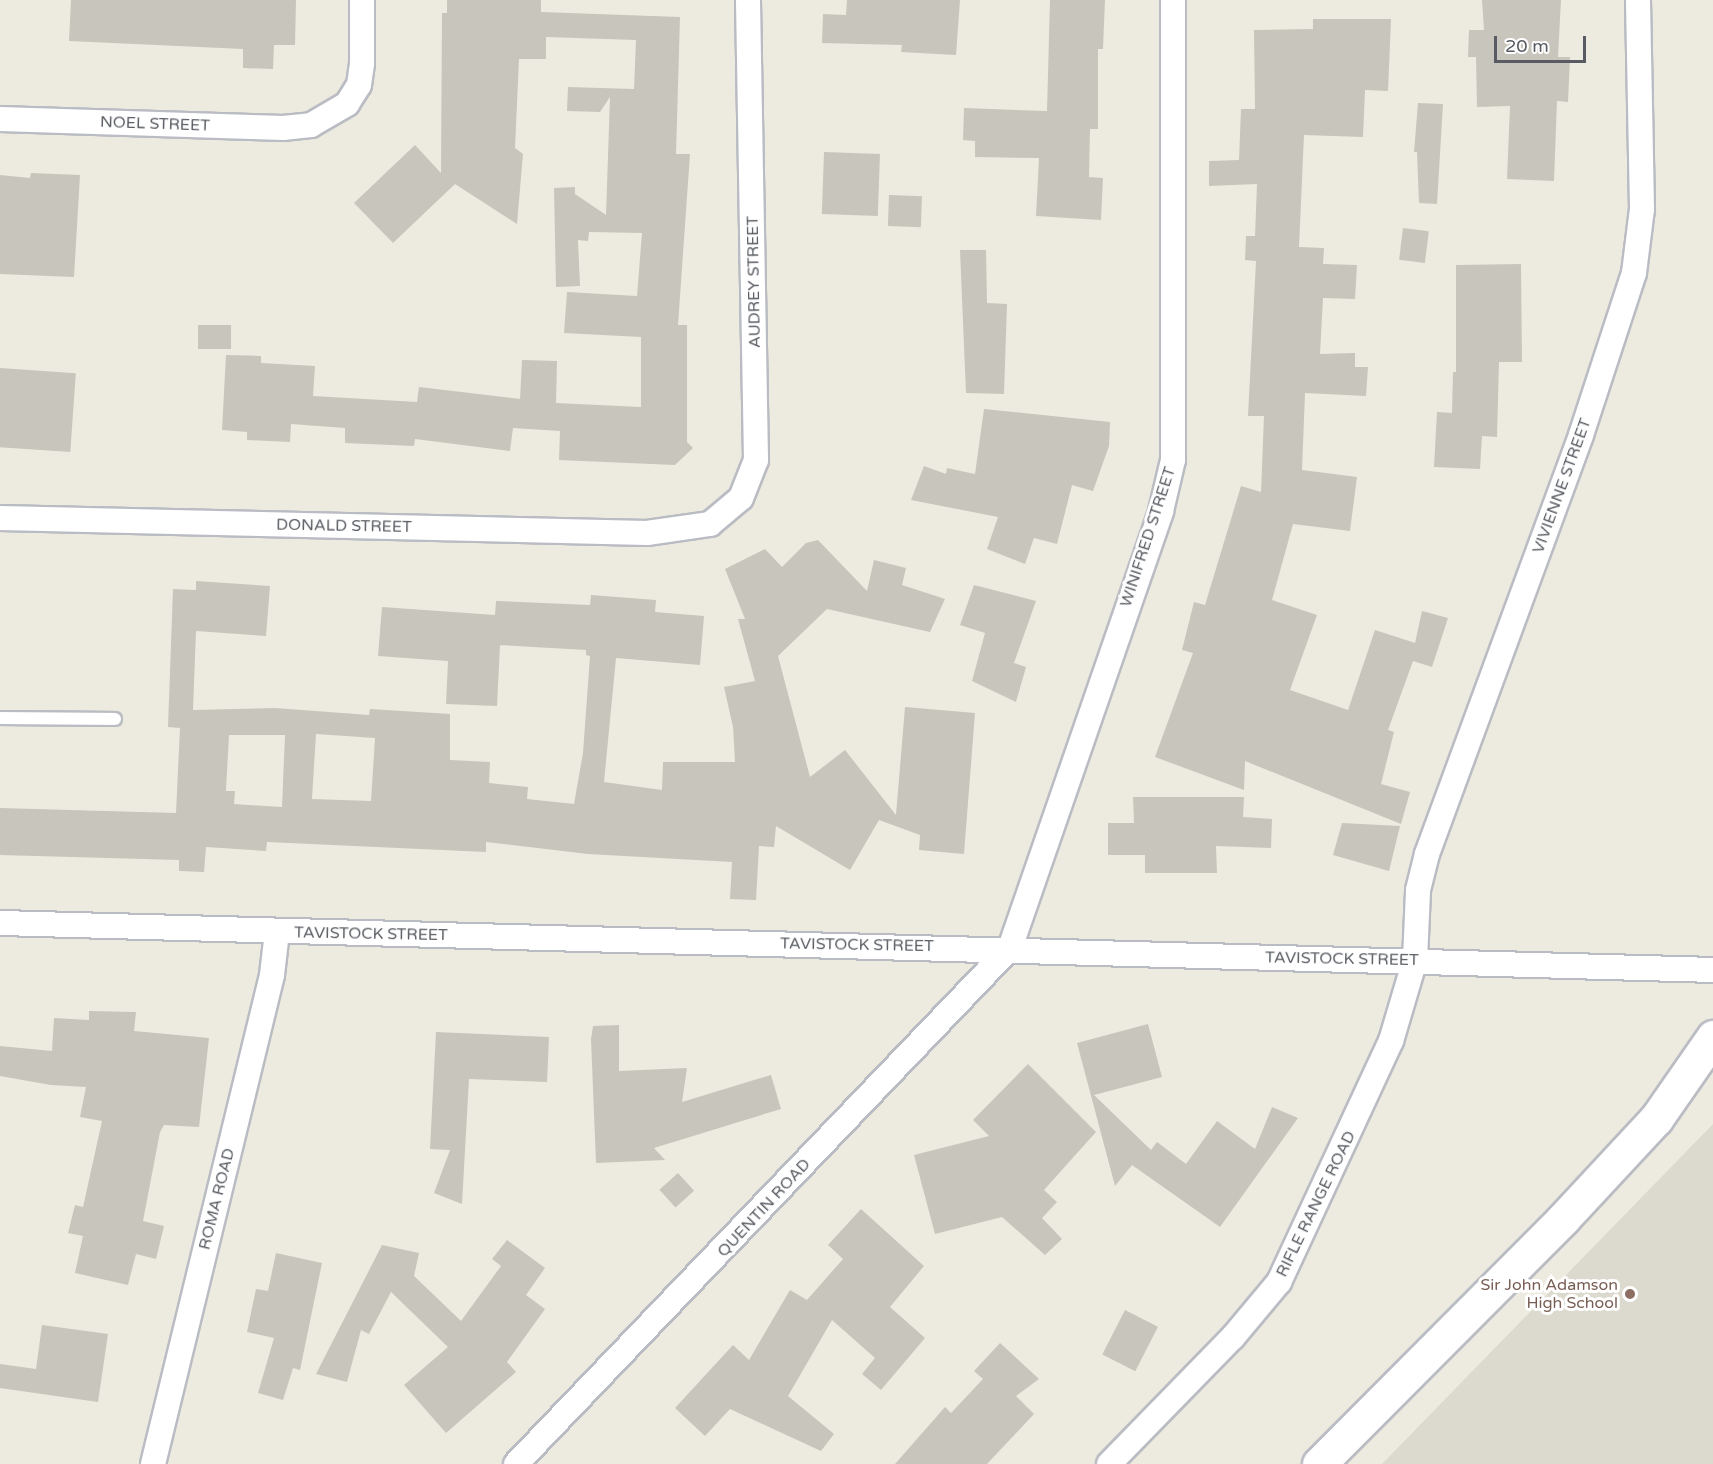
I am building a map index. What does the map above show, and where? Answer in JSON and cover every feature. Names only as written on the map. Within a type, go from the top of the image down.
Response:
[{"type":"main road","points":[[1319,1464],[1563,1219],[1656,1119],[1713,1037]]},
{"type":"street","name":"NOEL STREET","points":[[0,119],[283,128],[310,125],[347,104],[358,85],[362,0]]},
{"type":"street","name":"AUDREY STREET","points":[[688,529],[710,524],[741,498],[756,460],[748,0]]},
{"type":"street","name":"WINIFRED STREET","points":[[1010,948],[1161,511],[1173,460],[1173,0]]},
{"type":"street","name":"VIVIENNE STREET","points":[[1415,960],[1418,890],[1427,854],[1581,435],[1634,273],[1642,209],[1638,0]]},
{"type":"street","name":"DONALD STREET","points":[[0,518],[647,533],[688,529]]},
{"type":"street","name":"TAVISTOCK STREET","points":[[0,923],[277,932],[1010,948],[1713,970]]},
{"type":"street","name":"ROMA ROAD","points":[[153,1464],[272,975],[277,932]]},
{"type":"street","name":"QUENTIN ROAD","points":[[516,1464],[1010,948]]},
{"type":"street","name":"RIFLE RANGE ROAD","points":[[1109,1464],[1233,1337],[1279,1282],[1391,1041],[1415,960]]},
{"type":"lane","points":[[0,718],[115,718]]},
{"type":"shaded area","name":"Sir John Adamson High School","points":[[1713,1124],[1713,1464],[1382,1464]]},
{"type":"building","points":[[71,0],[296,0],[295,45],[274,45],[273,69],[243,68],[243,49],[69,41]]},
{"type":"building","points":[[447,0],[541,0],[541,12],[680,17],[676,154],[690,154],[678,325],[687,325],[687,442],[693,448],[675,465],[559,460],[560,431],[513,428],[510,451],[415,439],[414,446],[345,443],[345,428],[291,424],[290,442],[247,440],[247,432],[222,430],[226,355],[261,356],[261,363],[315,366],[313,396],[417,402],[419,387],[520,399],[522,360],[557,361],[556,403],[641,407],[641,337],[564,333],[567,292],[637,296],[642,233],[589,232],[588,241],[578,240],[580,286],[556,287],[554,188],[575,187],[575,194],[606,215],[610,97],[600,112],[567,111],[568,87],[634,89],[636,40],[546,37],[546,59],[519,59],[515,148],[523,154],[517,224],[455,184],[393,243],[354,203],[415,145],[441,173],[442,13],[447,13]]},
{"type":"building","points":[[847,0],[960,0],[956,55],[901,52],[902,45],[822,43],[823,14],[846,15]]},
{"type":"building","points":[[1050,0],[1105,0],[1103,49],[1098,49],[1098,129],[1090,129],[1089,177],[1103,178],[1101,220],[1036,216],[1039,158],[975,157],[975,141],[963,140],[964,108],[1047,111]]},
{"type":"building","points":[[1482,0],[1561,0],[1558,57],[1570,57],[1568,102],[1557,101],[1554,181],[1507,179],[1510,106],[1477,107],[1476,57],[1468,57],[1469,30],[1484,30]]},
{"type":"building","points":[[1313,19],[1391,19],[1388,91],[1365,90],[1363,137],[1304,135],[1299,247],[1324,248],[1323,264],[1357,265],[1355,299],[1323,298],[1320,354],[1355,353],[1355,367],[1368,367],[1366,396],[1305,393],[1302,470],[1357,477],[1350,531],[1293,524],[1272,600],[1317,615],[1290,690],[1348,710],[1375,630],[1415,643],[1422,611],[1448,618],[1432,667],[1413,661],[1388,730],[1394,732],[1381,784],[1410,792],[1401,824],[1245,761],[1244,790],[1155,757],[1193,653],[1182,650],[1194,602],[1205,605],[1241,486],[1261,492],[1264,416],[1248,416],[1256,261],[1245,260],[1246,236],[1255,236],[1257,184],[1209,186],[1209,161],[1239,160],[1241,109],[1255,109],[1254,30],[1313,29]]},
{"type":"building","points":[[1418,103],[1443,104],[1437,204],[1419,203],[1417,152],[1414,152]]},
{"type":"building","points":[[824,152],[880,154],[878,216],[822,214]]},
{"type":"building","points":[[31,173],[80,175],[74,277],[0,274],[0,175],[30,178]]},
{"type":"building","points":[[889,195],[922,196],[921,227],[888,226]]},
{"type":"building","points":[[1403,228],[1429,231],[1425,263],[1399,260]]},
{"type":"building","points":[[960,250],[986,250],[987,303],[1007,304],[1004,394],[966,393]]},
{"type":"building","points":[[1521,264],[1522,362],[1499,362],[1497,437],[1482,436],[1480,469],[1434,467],[1437,412],[1452,413],[1453,372],[1456,372],[1456,265]]},
{"type":"building","points":[[198,325],[231,325],[231,349],[198,349]]},
{"type":"building","points":[[0,368],[76,373],[70,452],[0,447]]},
{"type":"building","points":[[984,409],[1110,422],[1109,446],[1093,491],[1072,485],[1057,544],[1034,538],[1025,564],[987,549],[998,517],[911,500],[924,466],[946,474],[947,468],[975,474]]},
{"type":"building","points":[[818,540],[867,591],[874,560],[906,568],[902,585],[945,599],[930,632],[827,609],[778,656],[810,777],[845,750],[896,815],[905,707],[975,713],[964,854],[919,850],[920,835],[879,820],[850,870],[776,826],[774,847],[759,846],[756,900],[730,899],[732,862],[588,854],[486,842],[486,852],[267,842],[266,851],[206,847],[204,872],[179,871],[179,860],[0,855],[0,808],[176,813],[180,728],[168,727],[173,589],[196,590],[196,581],[270,586],[266,636],[196,631],[193,710],[275,708],[369,715],[370,709],[450,714],[450,760],[490,762],[489,783],[528,787],[527,799],[574,804],[583,753],[590,656],[586,655],[586,650],[500,645],[497,706],[446,704],[448,661],[378,656],[382,607],[495,615],[496,601],[590,605],[591,595],[656,600],[655,612],[704,616],[700,665],[616,658],[604,782],[662,790],[663,762],[735,762],[733,727],[724,687],[755,681],[738,619],[745,619],[725,569],[765,549],[782,567],[806,543]],"holes":[[[316,734],[375,738],[371,801],[312,799]],[[229,735],[285,735],[282,807],[234,804],[235,791],[226,791]]]},
{"type":"building","points":[[974,585],[1036,601],[1014,663],[1026,667],[1016,702],[972,681],[985,633],[960,625]]},
{"type":"building","points":[[1133,797],[1244,797],[1243,817],[1272,819],[1271,848],[1216,846],[1217,873],[1145,873],[1145,855],[1108,855],[1108,823],[1134,823]]},
{"type":"building","points":[[1342,823],[1400,826],[1389,871],[1333,855]]},
{"type":"building","points":[[89,1011],[136,1012],[134,1031],[209,1038],[199,1127],[164,1125],[160,1132],[143,1221],[164,1226],[156,1259],[136,1254],[128,1285],[75,1273],[83,1236],[68,1233],[75,1205],[83,1207],[102,1121],[80,1117],[86,1087],[51,1085],[0,1076],[0,1046],[52,1051],[54,1018],[89,1020]]},
{"type":"building","points":[[1148,1024],[1162,1077],[1094,1095],[1151,1150],[1157,1142],[1186,1164],[1217,1121],[1255,1149],[1272,1107],[1298,1118],[1220,1227],[1132,1165],[1115,1186],[1077,1043]]},
{"type":"building","points":[[619,1025],[619,1071],[687,1068],[682,1102],[771,1075],[781,1109],[654,1148],[665,1160],[596,1163],[591,1039],[593,1026]]},
{"type":"building","points":[[436,1032],[549,1037],[547,1082],[469,1079],[462,1204],[434,1193],[450,1150],[430,1149]]},
{"type":"building","points":[[1028,1064],[1096,1132],[1044,1190],[1057,1202],[1042,1218],[1062,1239],[1045,1255],[1002,1217],[935,1234],[914,1155],[989,1136],[973,1120]]},
{"type":"building","points":[[678,1173],[694,1191],[675,1208],[659,1190]]},
{"type":"building","points":[[861,1209],[924,1266],[890,1307],[925,1338],[881,1390],[862,1374],[875,1358],[832,1320],[788,1396],[834,1434],[821,1451],[730,1409],[705,1436],[675,1408],[733,1345],[749,1360],[790,1290],[807,1300],[843,1259],[828,1245]]},
{"type":"building","points":[[507,1240],[545,1268],[526,1295],[545,1309],[507,1362],[516,1372],[446,1433],[404,1385],[448,1347],[391,1292],[369,1334],[361,1330],[347,1382],[316,1374],[382,1245],[419,1253],[414,1276],[461,1321],[501,1266],[492,1259]]},
{"type":"building","points":[[276,1253],[322,1263],[300,1370],[293,1368],[283,1400],[258,1393],[274,1338],[247,1332],[256,1289],[268,1291]]},
{"type":"building","points":[[1125,1310],[1158,1327],[1135,1371],[1102,1355]]},
{"type":"building","points":[[42,1325],[108,1334],[98,1402],[0,1388],[0,1364],[36,1369]]},
{"type":"building","points":[[1000,1343],[1039,1379],[1016,1396],[1034,1414],[987,1464],[895,1464],[945,1407],[951,1413],[983,1379],[974,1371]]},
{"type":"place","name":"Sir John Adamson High School","points":[[1630,1294]]}]
